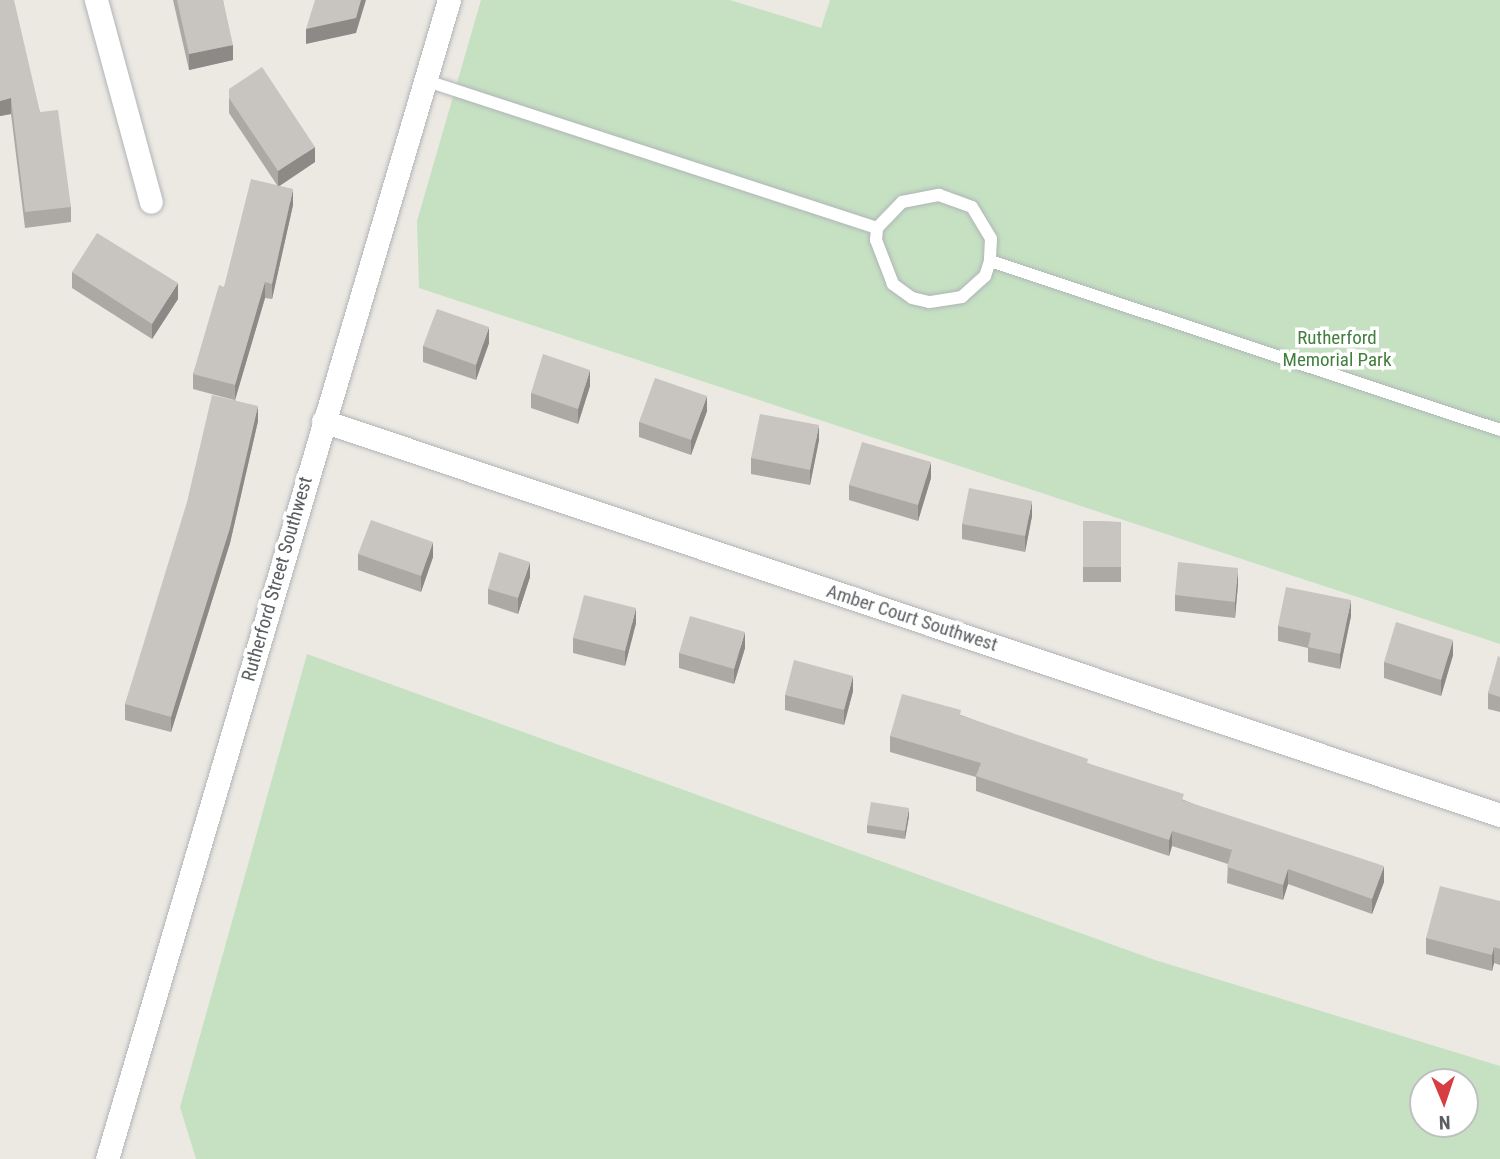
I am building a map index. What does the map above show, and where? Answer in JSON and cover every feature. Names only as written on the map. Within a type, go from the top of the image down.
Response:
[{"type":"street","points":[[96,0],[150,202]]},
{"type":"street","name":"Rutherford Street Southwest","points":[[107,1159],[449,0]]},
{"type":"street","name":"Amber Court Southwest","points":[[323,421],[1500,815]]},
{"type":"lane","points":[[424,80],[877,228]]},
{"type":"lane","points":[[939,195],[954,198],[972,207],[991,239],[990,261],[985,276],[962,297],[946,302],[912,298],[893,285],[876,240],[877,228],[902,202],[939,195]]},
{"type":"lane","points":[[990,261],[1500,430]]},
{"type":"green space","name":"Rutherford Memorial Park","points":[[481,0],[730,0],[821,28],[830,0],[1500,0],[1500,644],[419,288],[417,221]]},
{"type":"green space","points":[[307,654],[1155,960],[1500,1066],[1500,1159],[196,1159],[180,1107]]},
{"type":"building","points":[[0,0],[14,0],[40,112],[58,110],[71,207],[25,212],[11,98],[0,101]]},
{"type":"building","points":[[177,0],[223,0],[233,45],[189,54]]},
{"type":"building","points":[[315,0],[361,0],[356,18],[306,29]]},
{"type":"building","points":[[262,67],[315,147],[278,171],[229,98],[229,89]]},
{"type":"building","points":[[251,179],[293,189],[272,284],[265,282],[235,385],[193,374],[219,285],[224,287]]},
{"type":"building","points":[[97,233],[178,283],[152,324],[72,272]]},
{"type":"building","points":[[437,309],[489,327],[476,365],[423,346]]},
{"type":"building","points":[[543,354],[590,370],[578,409],[531,393]]},
{"type":"building","points":[[655,378],[707,396],[691,440],[639,422]]},
{"type":"building","points":[[212,395],[258,406],[230,528],[171,717],[125,704],[187,502]]},
{"type":"building","points":[[760,414],[819,425],[810,470],[751,458]]},
{"type":"building","points":[[862,442],[931,462],[918,505],[849,485]]},
{"type":"building","points":[[969,488],[1032,501],[1025,536],[962,524]]},
{"type":"building","points":[[371,520],[433,542],[421,576],[358,554]]},
{"type":"building","points":[[1083,521],[1121,522],[1121,567],[1083,567]]},
{"type":"building","points":[[499,552],[530,562],[518,598],[488,589]]},
{"type":"building","points":[[1178,562],[1238,568],[1235,602],[1175,595]]},
{"type":"building","points":[[1286,587],[1351,600],[1340,654],[1308,647],[1311,633],[1278,626]]},
{"type":"building","points":[[584,595],[636,608],[625,651],[573,638]]},
{"type":"building","points":[[690,616],[745,632],[734,669],[679,653]]},
{"type":"building","points":[[1396,622],[1453,640],[1441,680],[1384,662]]},
{"type":"building","points":[[1498,656],[1500,657],[1500,697],[1488,693]]},
{"type":"building","points":[[794,660],[853,676],[844,710],[785,695]]},
{"type":"building","points":[[902,694],[961,710],[960,715],[1088,759],[1087,763],[1184,794],[1182,800],[1384,866],[1372,899],[1288,869],[1283,885],[1227,867],[1232,850],[1172,831],[1169,840],[976,776],[981,763],[890,736]]},
{"type":"building","points":[[871,802],[909,808],[905,831],[867,825]]},
{"type":"building","points":[[1440,886],[1500,901],[1500,949],[1494,947],[1492,955],[1426,938]]}]
